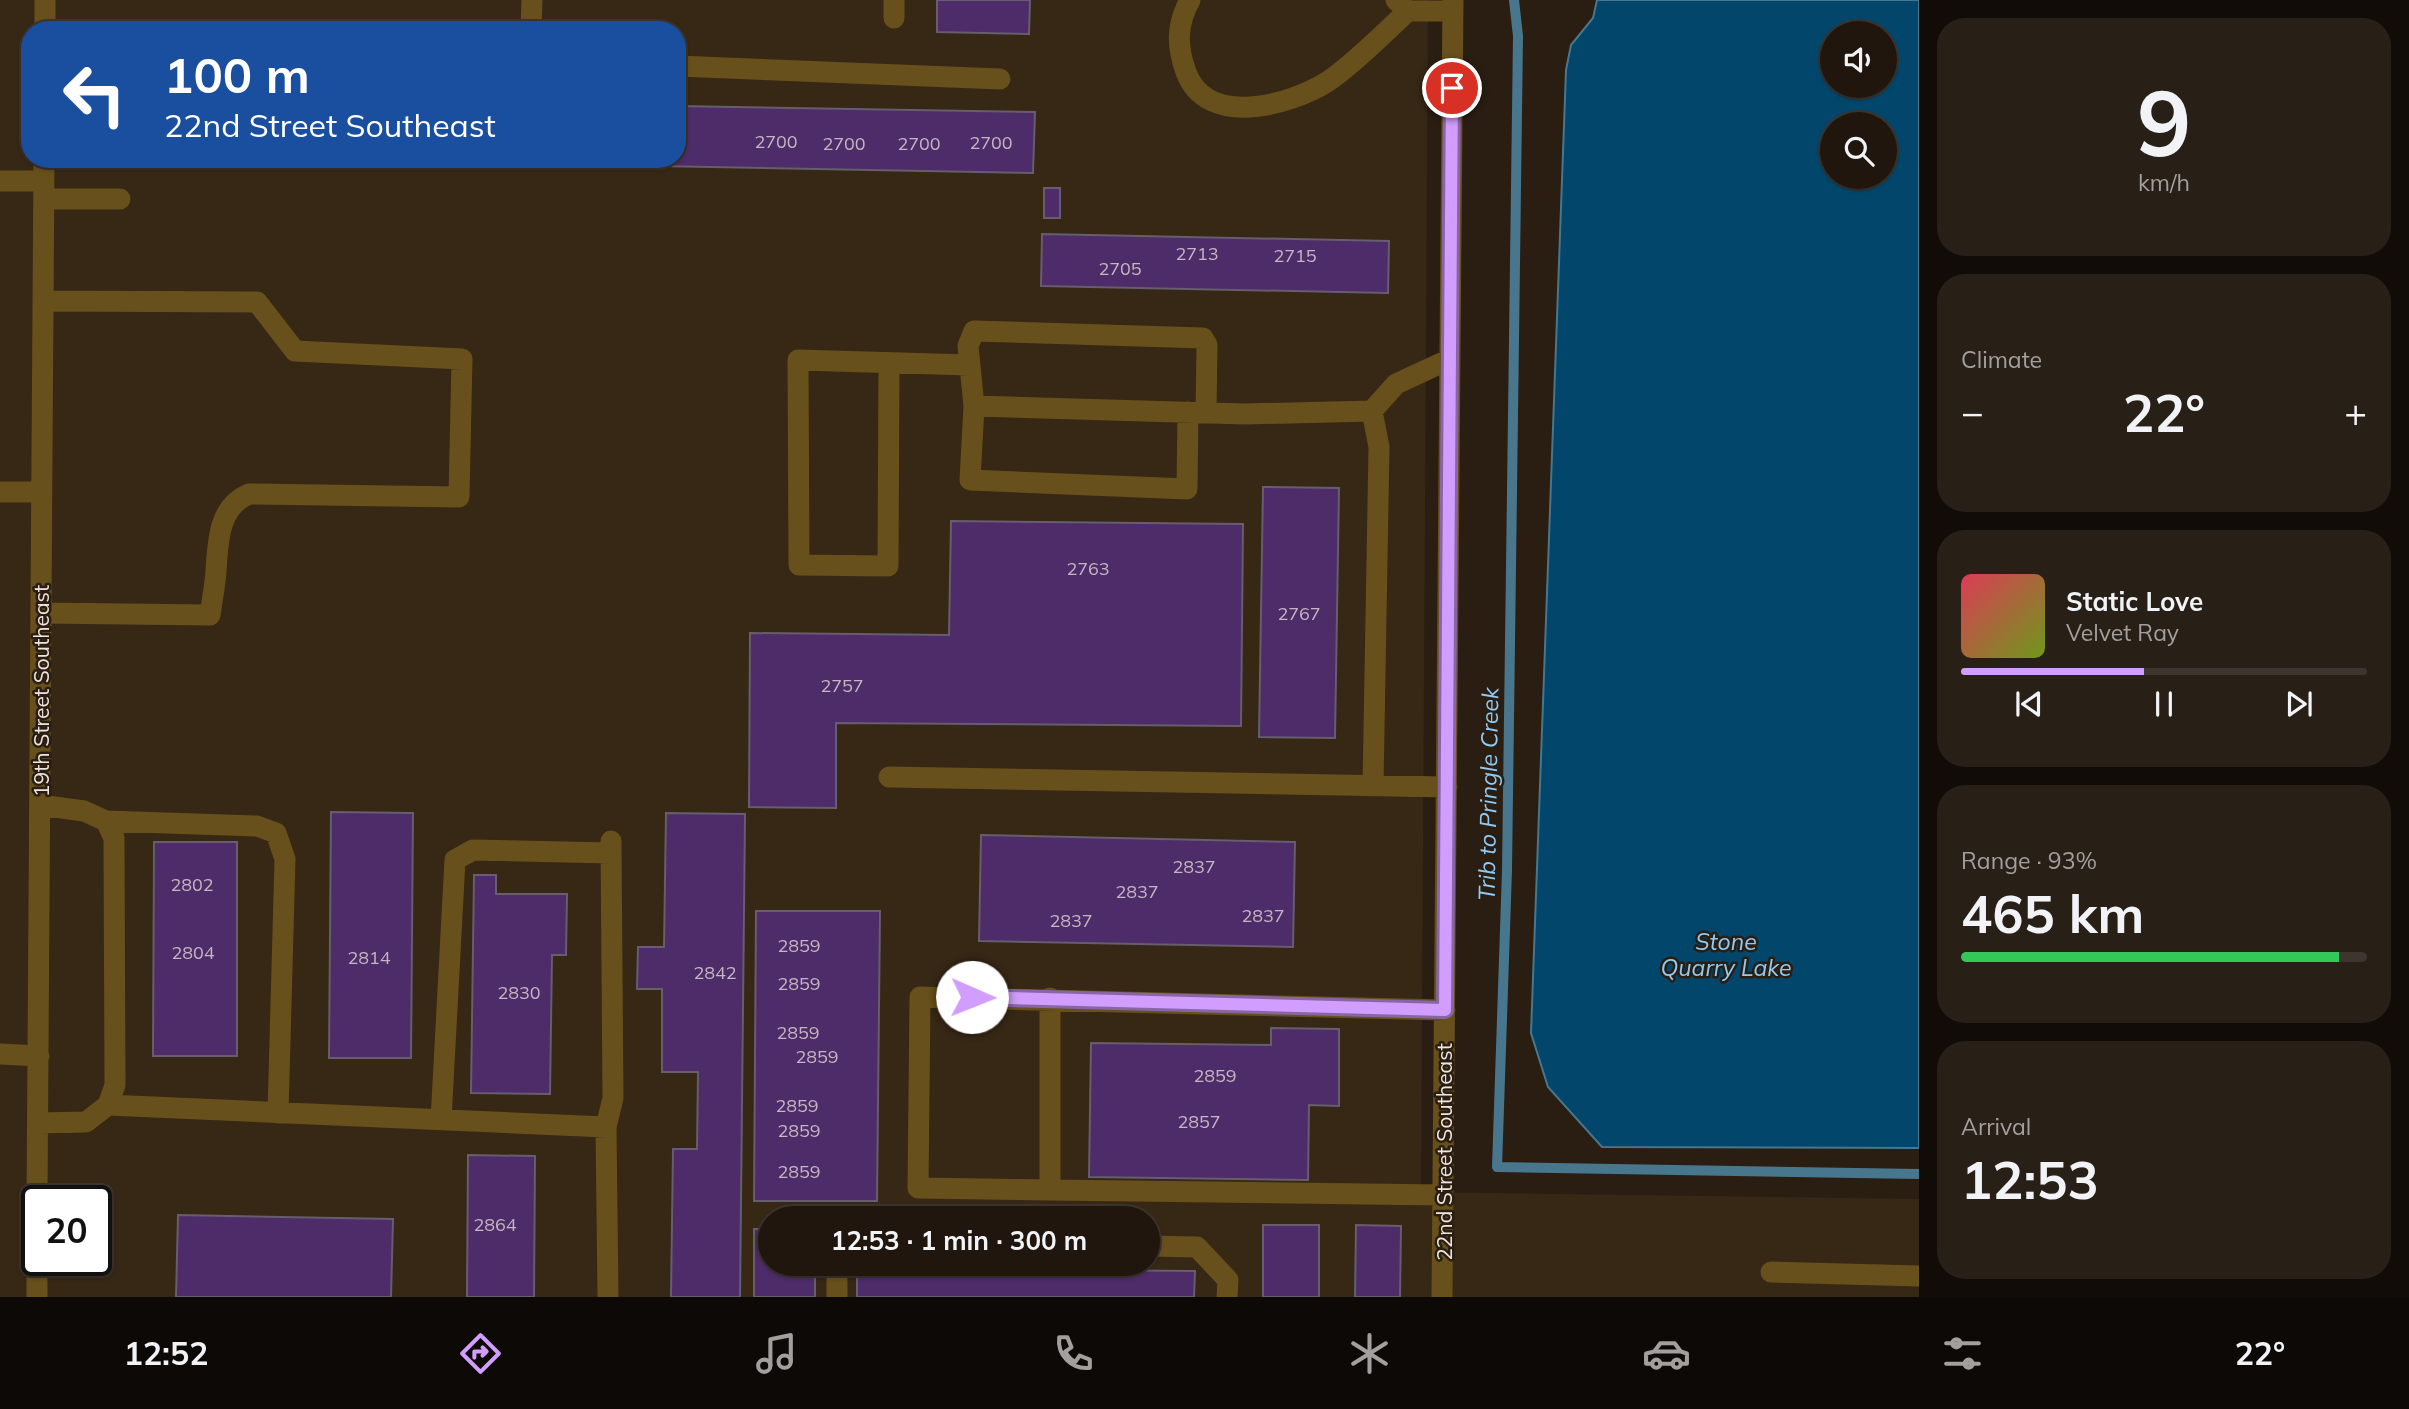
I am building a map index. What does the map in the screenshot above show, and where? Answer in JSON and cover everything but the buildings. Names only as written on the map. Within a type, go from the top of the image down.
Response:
[{"type":"street","points":[[45,0],[45,21]]},
{"type":"street","points":[[531,0],[531,21]]},
{"type":"street","points":[[1190,0],[1181,26],[1178,50],[1188,78],[1204,96],[1226,106],[1255,107],[1288,101],[1328,81],[1402,5],[1453,5]]},
{"type":"street","name":"22nd Street Southeast","points":[[1442,1297],[1453,5]]},
{"type":"street","points":[[686,65],[1000,79]]},
{"type":"street","name":"19th Street Southeast","points":[[37,1185],[44,168]]},
{"type":"street","points":[[0,181],[44,190],[120,199]]},
{"type":"street","points":[[41,613],[210,615],[218,541],[224,518],[239,498],[249,494],[459,497],[462,359],[295,351],[257,302],[43,301]]},
{"type":"street","points":[[974,331],[1203,338],[1207,345],[1187,489],[970,480],[974,406],[970,365],[968,346],[974,331]]},
{"type":"street","points":[[974,406],[1197,412],[1372,411],[1396,384],[1450,359]]},
{"type":"street","points":[[889,363],[888,566],[799,565],[797,360],[970,365]]},
{"type":"street","points":[[1372,411],[1379,447],[1373,786]]},
{"type":"street","points":[[0,492],[42,492]]},
{"type":"street","points":[[889,777],[1447,787]]},
{"type":"street","points":[[40,804],[84,811],[106,821],[257,825],[276,833],[285,859],[278,1113]]},
{"type":"street","points":[[38,1123],[86,1122],[108,1105],[115,1085],[114,838],[106,821]]},
{"type":"street","points":[[441,1120],[455,860],[473,850],[611,847],[613,1098],[606,1127],[608,1297]]},
{"type":"street","points":[[1443,1195],[918,1188],[920,997],[1050,998],[1445,1010]]},
{"type":"street","points":[[1050,998],[1050,1190]]},
{"type":"street","points":[[0,1054],[39,1056]]},
{"type":"street","points":[[108,1105],[606,1127]]},
{"type":"street","points":[[1160,1247],[1196,1247],[1227,1280],[1227,1297]]},
{"type":"street","points":[[1771,1272],[1919,1276]]},
{"type":"street","points":[[37,1276],[37,1297]]},
{"type":"street","points":[[837,1276],[837,1297]]},
{"type":"shaded area","points":[[0,0],[1428,0],[1421,1192],[1919,1199],[1919,1297],[0,1297]]},
{"type":"water","name":"Stone Quarry Lake","points":[[1597,0],[1919,0],[1919,1148],[1602,1147],[1548,1087],[1531,1033],[1566,70],[1571,45],[1593,18]]},
{"type":"waterway","name":"Trib to Pringle Creek","points":[[1514,0],[1518,36],[1507,870],[1497,1167],[1919,1174]]},
{"type":"route","points":[[972,997],[1445,1010],[1452,88]]}]
